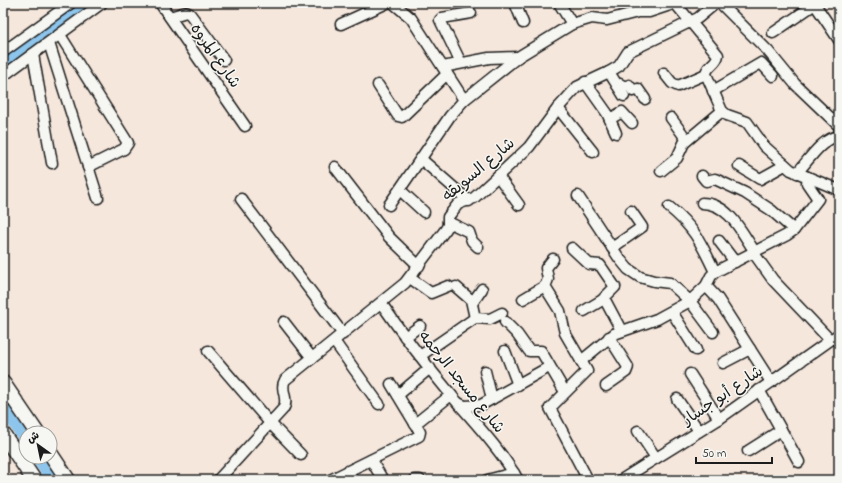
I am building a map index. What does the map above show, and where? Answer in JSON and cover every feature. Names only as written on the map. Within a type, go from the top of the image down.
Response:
[{"type":"street","points":[[3,52],[71,3]]},
{"type":"street","points":[[3,76],[102,3]]},
{"type":"street","name":"شارع المروه","points":[[160,3],[245,126]]},
{"type":"street","points":[[341,24],[388,3]]},
{"type":"street","points":[[393,3],[410,18],[464,100]]},
{"type":"street","points":[[515,3],[523,24]]},
{"type":"street","points":[[560,3],[572,24]]},
{"type":"street","points":[[389,205],[450,116],[464,100],[518,57],[572,24],[592,18],[607,20],[638,12],[649,12],[676,3],[718,55],[717,60],[708,69],[706,74],[678,86],[672,83],[664,73]]},
{"type":"street","name":"شارع السويقه","points":[[218,480],[285,406],[286,398],[282,387],[285,380],[410,278],[446,229],[449,215],[458,204],[469,201],[529,147],[570,93],[585,82],[619,66],[628,52],[692,21],[716,3]]},
{"type":"street","points":[[720,3],[768,51],[795,84],[839,126]]},
{"type":"street","points":[[773,33],[815,3],[837,34]]},
{"type":"street","points":[[170,17],[186,12],[190,14],[224,60]]},
{"type":"street","points":[[460,63],[440,20],[442,18],[471,13]]},
{"type":"street","points":[[60,35],[128,143],[124,149],[88,167]]},
{"type":"street","points":[[49,43],[98,198]]},
{"type":"street","points":[[33,54],[52,163]]},
{"type":"street","points":[[378,86],[398,116],[402,117],[445,71],[460,63],[489,58],[518,57]]},
{"type":"street","points":[[713,91],[761,63],[773,76]]},
{"type":"street","points":[[609,72],[624,96]]},
{"type":"street","points":[[706,74],[722,111],[747,122],[764,146],[785,165],[797,173],[839,190]]},
{"type":"street","points":[[585,82],[610,119],[616,133]]},
{"type":"street","points":[[618,86],[620,84],[625,87],[629,85],[633,91],[638,89],[645,99]]},
{"type":"street","points":[[558,108],[593,152]]},
{"type":"street","points":[[661,171],[677,158],[682,145],[687,140],[722,111]]},
{"type":"street","points":[[610,119],[622,112],[632,123]]},
{"type":"street","points":[[671,118],[687,140]]},
{"type":"street","points":[[797,173],[823,145],[829,140],[839,136]]},
{"type":"street","points":[[421,158],[469,201]]},
{"type":"street","points":[[739,166],[760,179],[785,165]]},
{"type":"street","points":[[336,167],[389,237],[419,266]]},
{"type":"street","points":[[498,176],[519,205]]},
{"type":"street","points":[[702,176],[706,181],[715,179],[745,192],[771,210],[794,230]]},
{"type":"street","points":[[581,361],[609,337],[621,330],[657,319],[690,301],[706,286],[715,272],[794,230],[818,199],[808,183],[808,177]]},
{"type":"street","points":[[400,190],[424,212]]},
{"type":"street","points":[[578,196],[612,248],[628,269],[640,277],[670,283],[690,301],[713,332]]},
{"type":"street","points":[[241,199],[343,334]]},
{"type":"street","points":[[702,203],[715,204],[739,226],[740,230],[773,280],[835,337]]},
{"type":"street","points":[[669,207],[686,221],[695,232],[715,272]]},
{"type":"street","points":[[612,248],[642,227],[631,211]]},
{"type":"street","points":[[448,222],[469,232],[472,241],[478,247]]},
{"type":"street","points":[[719,241],[735,262]]},
{"type":"street","points":[[572,248],[589,264],[600,265],[616,287],[605,295],[604,299],[584,311]]},
{"type":"street","points":[[523,299],[545,286],[548,279],[546,268],[552,259]]},
{"type":"street","points":[[410,278],[431,293],[452,286],[470,297],[473,302],[475,318]]},
{"type":"street","points":[[545,286],[560,311],[565,333],[587,372],[552,404],[550,409],[588,480]]},
{"type":"street","points":[[706,286],[718,299],[771,382]]},
{"type":"street","points":[[473,302],[482,288]]},
{"type":"street","points":[[604,299],[621,330]]},
{"type":"street","name":"شارع مسجد الرحمه","points":[[381,303],[405,337],[451,395],[497,449],[516,476]]},
{"type":"street","points":[[672,312],[696,350]]},
{"type":"street","points":[[420,356],[475,318],[503,318],[518,334],[530,351],[541,351],[565,392]]},
{"type":"street","points":[[284,322],[312,358]]},
{"type":"street","points":[[405,337],[420,326]]},
{"type":"street","points":[[606,386],[626,372],[628,367],[609,337]]},
{"type":"street","name":"شارع أبو جسار","points":[[621,480],[719,419],[835,337]]},
{"type":"street","points":[[334,341],[379,404]]},
{"type":"street","points":[[723,363],[750,349]]},
{"type":"street","points":[[208,351],[270,423],[301,455]]},
{"type":"street","points":[[505,351],[518,385]]},
{"type":"street","points":[[458,403],[473,406],[492,399],[549,366]]},
{"type":"street","points":[[398,395],[430,368]]},
{"type":"street","points":[[485,371],[492,399]]},
{"type":"street","points":[[690,374],[719,419]]},
{"type":"street","points":[[3,383],[32,425]]},
{"type":"street","points":[[330,480],[350,476],[371,460],[418,437],[420,432],[392,384]]},
{"type":"street","points":[[759,390],[799,462]]},
{"type":"street","points":[[415,424],[451,395]]},
{"type":"street","points":[[677,398],[699,431]]},
{"type":"street","points":[[748,451],[781,430]]},
{"type":"street","points":[[638,431],[656,458]]},
{"type":"street","points":[[3,434],[34,480]]},
{"type":"street","points":[[371,460],[383,480]]},
{"type":"street","points":[[58,465],[68,480]]},
{"type":"street","points":[[487,480],[516,476]]},
{"type":"street","points":[[414,480],[420,480]]},
{"type":"waterway","points":[[3,65],[31,46],[85,3]]},
{"type":"waterway","points":[[3,407],[18,430]]},
{"type":"waterway","points":[[42,465],[52,480]]}]
